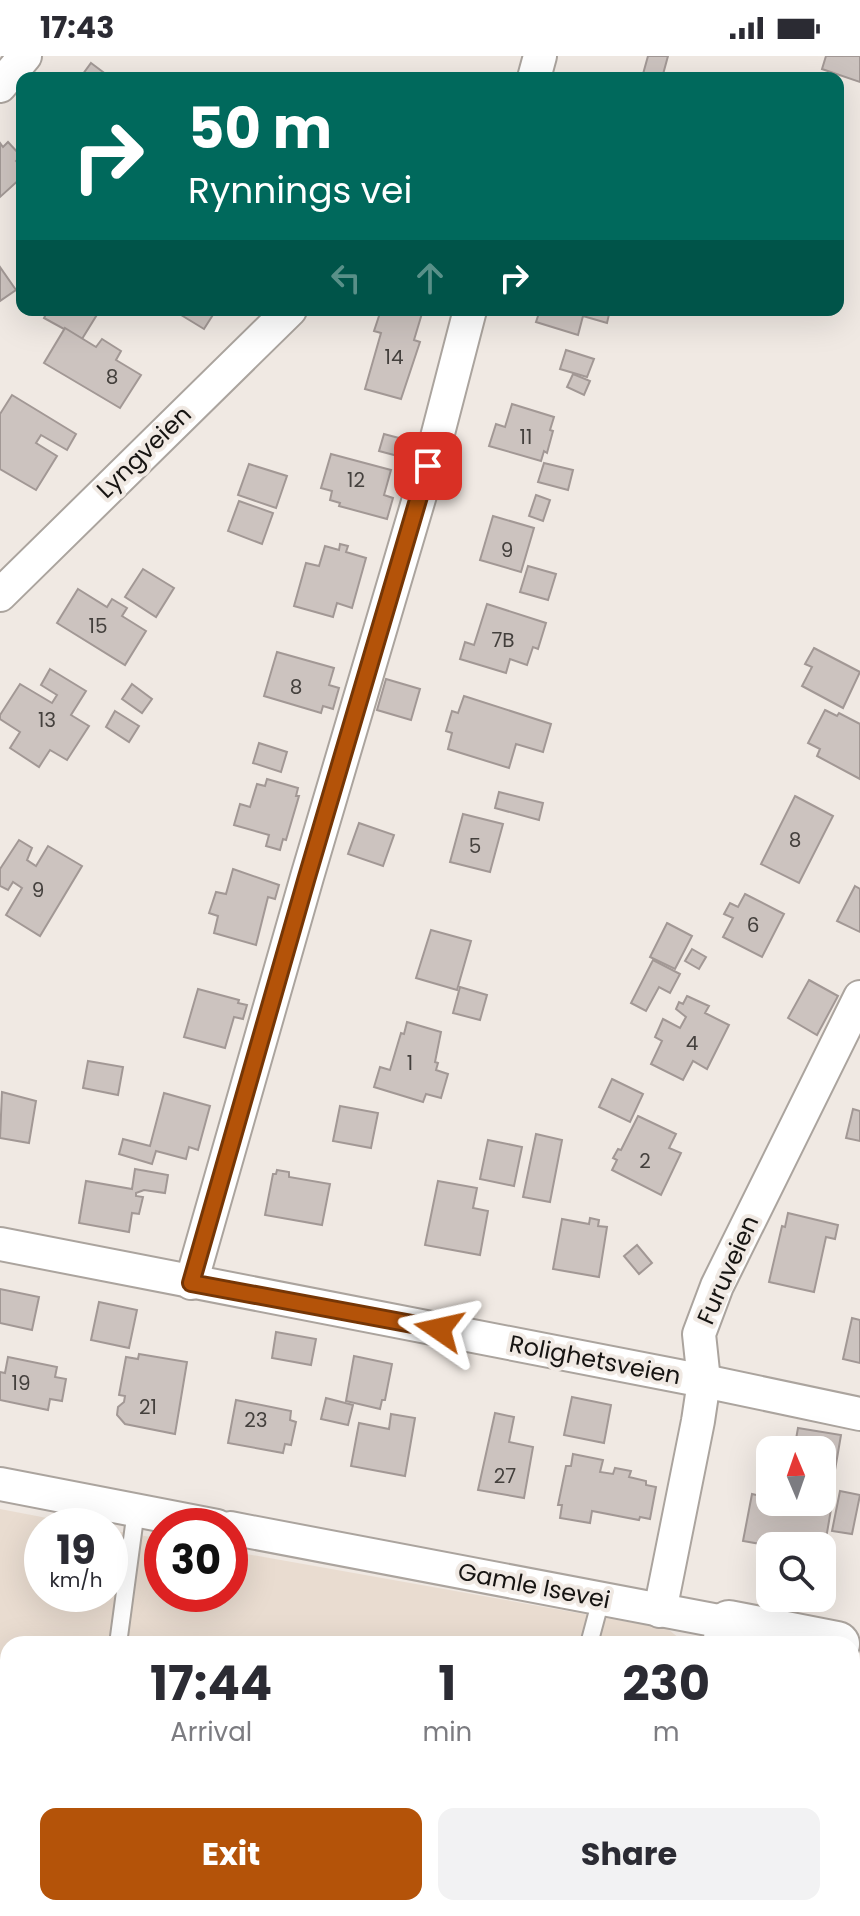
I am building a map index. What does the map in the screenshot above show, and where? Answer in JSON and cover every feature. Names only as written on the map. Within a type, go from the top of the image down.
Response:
[{"type":"street","points":[[0,86],[25,56]]},
{"type":"street","name":"Lyngveien","points":[[0,595],[284,316]]},
{"type":"street","points":[[191,1283],[436,441],[468,316]]},
{"type":"street","name":"Furuveien","points":[[660,1611],[704,1381],[699,1334],[717,1286],[860,997]]},
{"type":"street","name":"Rolighetsveien","points":[[0,1244],[860,1414]]},
{"type":"street","points":[[0,1484],[144,1512]]},
{"type":"street","name":"Gamle Isevei","points":[[248,1531],[660,1611],[727,1634],[749,1636]]},
{"type":"lane","points":[[119,1636],[136,1510]]},
{"type":"lane","points":[[591,1636],[601,1599]]},
{"type":"shaded area","points":[[0,1509],[24,1514],[24,1612],[128,1612],[128,1533],[144,1536],[144,1612],[248,1612],[248,1554],[668,1629],[676,1636],[0,1636]]},
{"type":"building","points":[[648,56],[668,56],[664,72],[644,72]]},
{"type":"building","points":[[826,56],[860,56],[860,82],[844,77],[844,72],[822,69]]},
{"type":"building","points":[[91,63],[103,72],[84,72]]},
{"type":"building","points":[[8,142],[16,151],[16,182],[0,197],[0,143],[3,147]]},
{"type":"building","points":[[0,267],[16,290],[0,301]]},
{"type":"building","points":[[45,316],[96,316],[82,339]]},
{"type":"building","points":[[183,316],[212,316],[204,329]]},
{"type":"building","points":[[379,316],[421,316],[414,340],[420,342],[401,399],[365,389],[381,333],[374,331]]},
{"type":"building","points":[[538,316],[583,316],[578,335],[536,322]]},
{"type":"building","points":[[583,316],[609,316],[607,323]]},
{"type":"building","points":[[65,328],[96,347],[102,339],[121,351],[116,360],[141,375],[120,408],[44,363]]},
{"type":"building","points":[[566,350],[594,359],[587,377],[560,369]]},
{"type":"building","points":[[573,374],[590,381],[584,395],[567,387]]},
{"type":"building","points":[[12,395],[76,434],[67,450],[41,435],[36,443],[57,456],[36,490],[0,469],[0,414]]},
{"type":"building","points":[[512,404],[554,417],[547,453],[544,451],[541,461],[489,446],[496,424],[505,427]]},
{"type":"building","points":[[384,434],[414,442],[409,459],[379,451]]},
{"type":"building","points":[[331,454],[391,470],[384,495],[393,498],[387,519],[339,506],[340,503],[330,500],[332,491],[321,488]]},
{"type":"building","points":[[544,463],[573,470],[568,490],[538,482]]},
{"type":"building","points":[[249,464],[287,476],[276,508],[238,495]]},
{"type":"building","points":[[536,495],[550,500],[543,521],[529,516]]},
{"type":"building","points":[[239,501],[273,513],[262,544],[228,531]]},
{"type":"building","points":[[493,516],[534,528],[521,572],[480,560]]},
{"type":"building","points":[[340,544],[348,546],[346,552],[366,558],[352,608],[337,603],[333,617],[294,606],[306,563],[319,566],[325,546],[339,550]]},
{"type":"building","points":[[528,566],[556,574],[548,600],[520,592]]},
{"type":"building","points":[[143,569],[174,588],[156,617],[125,597]]},
{"type":"building","points":[[78,589],[107,607],[112,599],[127,608],[122,616],[146,631],[125,665],[57,623]]},
{"type":"building","points":[[487,604],[546,623],[538,649],[533,647],[527,665],[510,659],[506,673],[460,659],[465,642],[474,645]]},
{"type":"building","points":[[814,648],[860,672],[843,708],[802,686],[812,667],[805,664]]},
{"type":"building","points":[[277,652],[334,668],[329,685],[339,688],[333,709],[323,706],[321,713],[264,696]]},
{"type":"building","points":[[50,669],[86,691],[71,715],[89,726],[67,760],[50,750],[39,767],[10,748],[20,732],[0,719],[0,715],[20,684],[52,703],[57,695],[41,685]]},
{"type":"building","points":[[386,679],[420,689],[411,720],[377,710]]},
{"type":"building","points":[[132,684],[152,699],[142,713],[122,699]]},
{"type":"building","points":[[464,696],[551,724],[543,752],[516,744],[509,768],[448,749],[452,733],[446,731],[452,711],[458,713]]},
{"type":"building","points":[[825,710],[837,716],[839,713],[860,724],[860,779],[817,756],[820,749],[808,743]]},
{"type":"building","points":[[115,711],[139,726],[129,742],[106,727]]},
{"type":"building","points":[[259,743],[287,752],[281,772],[253,763]]},
{"type":"building","points":[[267,779],[298,788],[296,796],[299,796],[280,850],[266,846],[269,835],[234,825],[240,804],[250,807],[257,784],[265,786]]},
{"type":"building","points":[[499,792],[543,803],[539,820],[495,808]]},
{"type":"building","points":[[795,796],[833,816],[799,883],[761,864]]},
{"type":"building","points":[[463,814],[503,824],[490,872],[450,862]]},
{"type":"building","points":[[359,823],[394,835],[383,866],[348,854]]},
{"type":"building","points":[[19,840],[32,848],[27,860],[36,866],[48,846],[82,866],[40,936],[6,915],[22,888],[13,882],[8,890],[0,886],[0,869]]},
{"type":"building","points":[[233,869],[279,885],[275,899],[268,897],[256,945],[214,933],[218,916],[209,913],[216,892],[226,894]]},
{"type":"building","points":[[855,886],[860,889],[860,932],[837,921]]},
{"type":"building","points":[[745,894],[784,914],[762,957],[723,937],[733,918],[724,914],[730,903],[738,907]]},
{"type":"building","points":[[667,923],[692,936],[675,969],[650,957]]},
{"type":"building","points":[[431,930],[471,941],[457,990],[416,978]]},
{"type":"building","points":[[692,949],[706,957],[699,969],[685,961]]},
{"type":"building","points":[[653,960],[680,974],[670,993],[659,987],[646,1011],[631,1003]]},
{"type":"building","points":[[809,980],[838,996],[817,1035],[788,1018]]},
{"type":"building","points":[[460,987],[487,995],[480,1020],[453,1013]]},
{"type":"building","points":[[198,989],[247,1005],[243,1019],[234,1017],[225,1048],[184,1037]]},
{"type":"building","points":[[687,996],[709,1006],[705,1013],[729,1025],[707,1069],[693,1061],[683,1080],[651,1064],[662,1041],[655,1037],[663,1019],[680,1028],[686,1017],[676,1009]]},
{"type":"building","points":[[407,1022],[441,1032],[436,1070],[448,1074],[441,1098],[426,1094],[423,1102],[374,1087],[380,1067],[390,1070]]},
{"type":"building","points":[[88,1061],[123,1067],[118,1095],[83,1088]]},
{"type":"building","points":[[612,1079],[643,1094],[630,1122],[599,1107]]},
{"type":"building","points":[[2,1092],[36,1101],[29,1143],[0,1138]]},
{"type":"building","points":[[164,1093],[210,1106],[198,1150],[189,1147],[186,1159],[156,1151],[152,1164],[119,1154],[123,1139],[150,1146]]},
{"type":"building","points":[[340,1106],[378,1113],[371,1148],[333,1141]]},
{"type":"building","points":[[853,1109],[860,1111],[860,1141],[846,1138]]},
{"type":"building","points":[[638,1116],[676,1134],[669,1148],[681,1153],[661,1195],[612,1170],[617,1160],[613,1158],[618,1149],[621,1150]]},
{"type":"building","points":[[536,1134],[562,1140],[550,1202],[523,1197]]},
{"type":"building","points":[[488,1140],[522,1147],[514,1186],[480,1179]]},
{"type":"building","points":[[135,1169],[168,1175],[165,1193],[144,1190],[136,1193],[136,1196],[143,1197],[139,1214],[132,1213],[129,1232],[79,1223],[86,1181],[132,1189]]},
{"type":"building","points":[[277,1170],[289,1172],[289,1177],[330,1184],[322,1225],[265,1215],[273,1174]]},
{"type":"building","points":[[438,1181],[477,1188],[473,1208],[488,1211],[480,1255],[425,1245]]},
{"type":"building","points":[[788,1213],[838,1225],[835,1239],[826,1237],[814,1292],[769,1282]]},
{"type":"building","points":[[590,1218],[599,1220],[598,1226],[607,1227],[599,1277],[553,1269],[562,1219],[589,1224]]},
{"type":"building","points":[[637,1245],[652,1263],[639,1274],[624,1256]]},
{"type":"building","points":[[0,1289],[39,1297],[32,1330],[0,1323]]},
{"type":"building","points":[[99,1302],[137,1310],[129,1348],[91,1340]]},
{"type":"building","points":[[852,1318],[860,1320],[860,1363],[843,1359]]},
{"type":"building","points":[[276,1332],[316,1339],[311,1365],[272,1358]]},
{"type":"building","points":[[139,1354],[187,1362],[175,1434],[125,1424],[117,1415],[125,1396],[119,1395],[126,1357],[138,1359]]},
{"type":"building","points":[[354,1356],[392,1364],[385,1400],[382,1400],[380,1409],[346,1401]]},
{"type":"building","points":[[8,1357],[57,1367],[55,1377],[66,1379],[62,1401],[50,1399],[48,1410],[0,1400],[0,1372],[5,1373]]},
{"type":"building","points":[[572,1397],[611,1405],[604,1443],[564,1435]]},
{"type":"building","points":[[326,1398],[353,1405],[348,1425],[321,1419]]},
{"type":"building","points":[[236,1400],[291,1411],[290,1420],[296,1422],[291,1445],[285,1444],[283,1453],[228,1443]]},
{"type":"building","points":[[495,1413],[514,1417],[509,1442],[533,1447],[524,1498],[478,1490]]},
{"type":"building","points":[[391,1414],[415,1418],[405,1476],[351,1466],[359,1423],[389,1429]]},
{"type":"building","points":[[798,1428],[841,1435],[836,1464],[836,1436],[797,1436]]},
{"type":"building","points":[[573,1454],[603,1460],[600,1472],[613,1474],[615,1468],[631,1471],[629,1477],[656,1487],[650,1519],[640,1517],[639,1520],[592,1511],[590,1523],[560,1518],[562,1505],[558,1505],[566,1466],[571,1466]]},
{"type":"building","points":[[840,1491],[860,1495],[852,1534],[832,1531]]},
{"type":"building","points":[[752,1494],[756,1495],[756,1516],[830,1516],[827,1532],[756,1532],[756,1543],[743,1541]]},
{"type":"route","points":[[428,466],[191,1283],[439,1329]]}]
